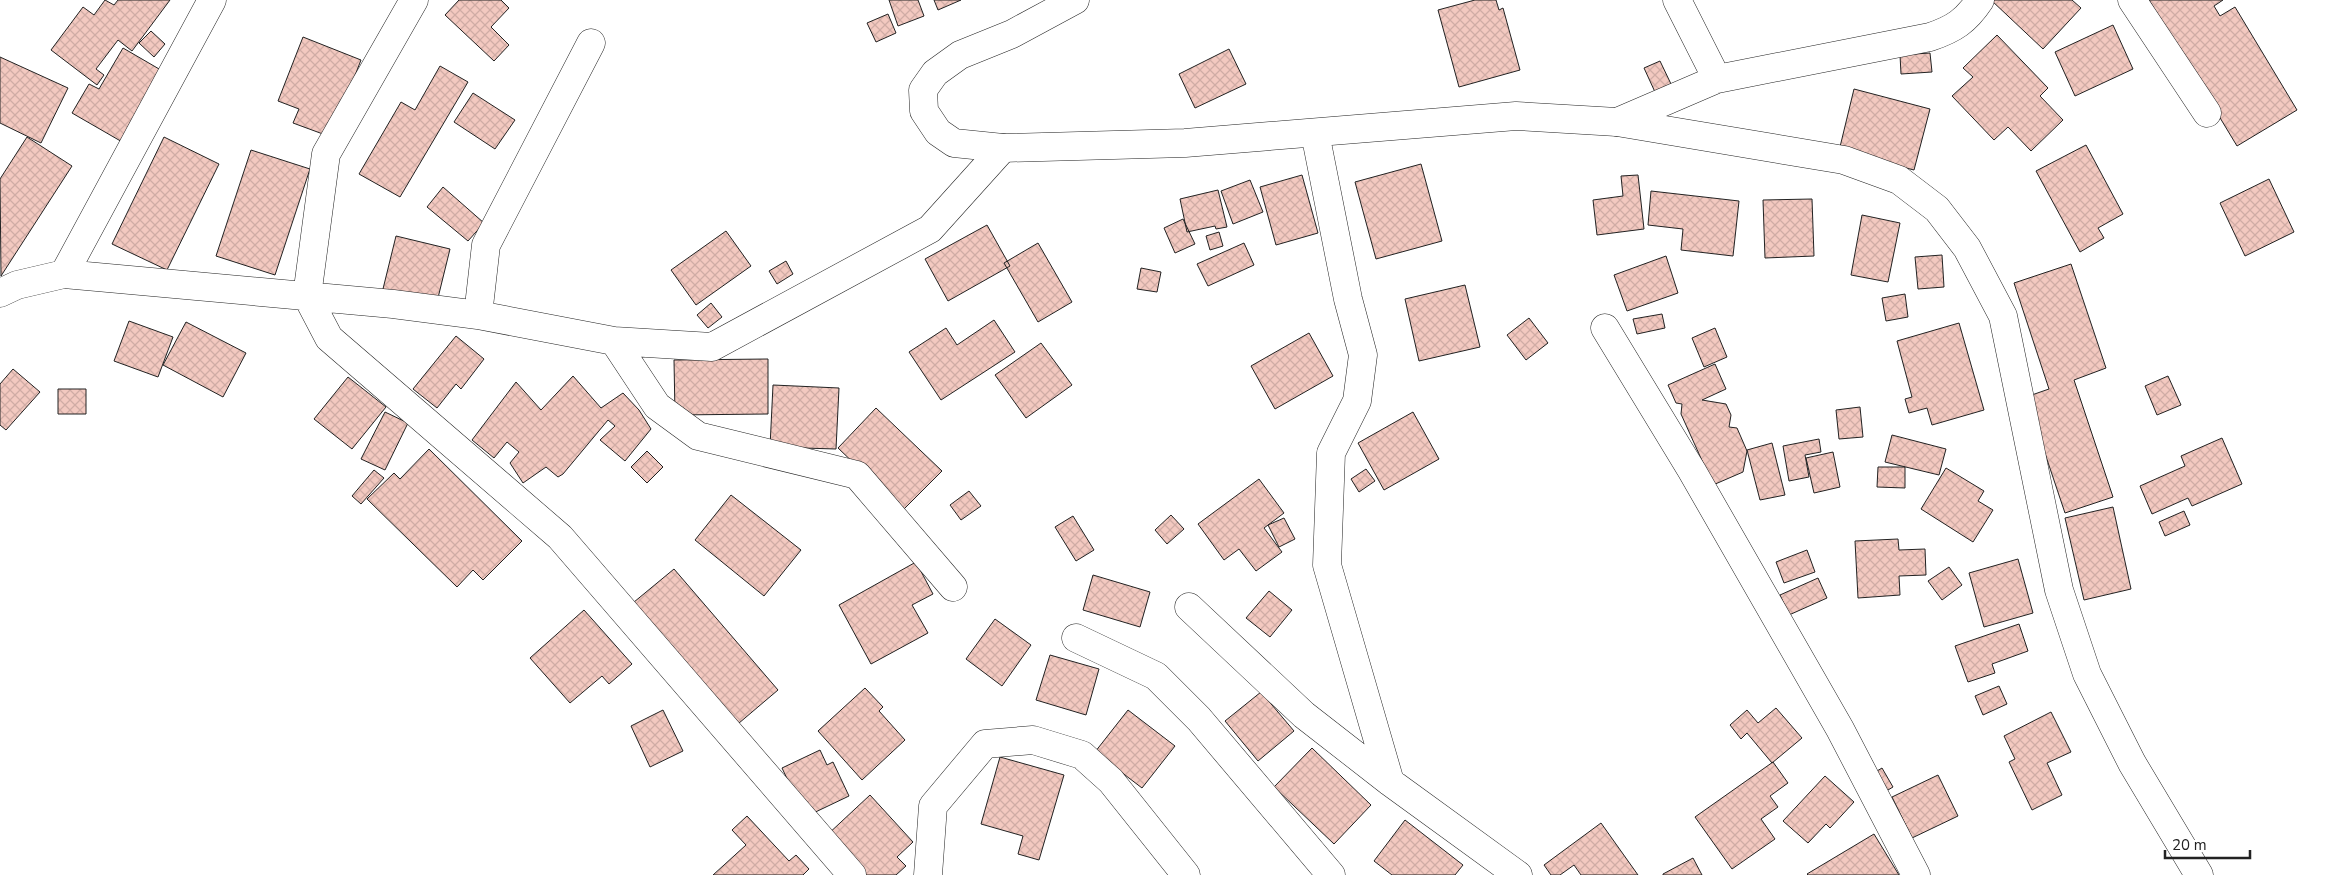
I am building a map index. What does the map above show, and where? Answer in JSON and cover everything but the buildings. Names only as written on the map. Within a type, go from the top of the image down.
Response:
[{"type":"street","points":[[64,274],[212,0]]},
{"type":"street","points":[[414,0],[326,154],[307,296],[329,338],[560,537],[852,875]]},
{"type":"street","points":[[1075,0],[1012,34],[960,55],[935,73],[923,90],[924,111],[938,132],[954,143],[1003,148],[1185,142],[1516,116],[1616,122],[1844,160],[1899,180],[1937,209],[1967,248],[2003,316],[2059,590],[2087,674],[2132,763],[2199,875]]},
{"type":"street","points":[[1677,0],[1717,79]]},
{"type":"street","points":[[1616,122],[1717,79],[1930,37],[1950,30],[1971,14],[1980,0]]},
{"type":"street","points":[[2132,0],[2207,113]]},
{"type":"street","points":[[478,315],[486,245],[591,43]]},
{"type":"street","points":[[1315,133],[1348,299],[1363,355],[1357,401],[1331,453],[1327,565],[1390,782]]},
{"type":"street","points":[[0,293],[17,285],[64,274],[394,304],[478,315],[614,341],[712,346],[930,229],[1003,148]]},
{"type":"street","points":[[1605,328],[1696,480],[1840,729],[1916,875]]},
{"type":"street","points":[[614,341],[657,406],[698,436],[857,475],[954,588]]},
{"type":"street","points":[[1189,607],[1304,715],[1390,782],[1518,875]]},
{"type":"street","points":[[1076,638],[1156,676],[1199,719],[1332,875]]},
{"type":"street","points":[[928,875],[933,806],[985,744],[1033,740],[1082,755],[1111,782],[1186,875]]}]
